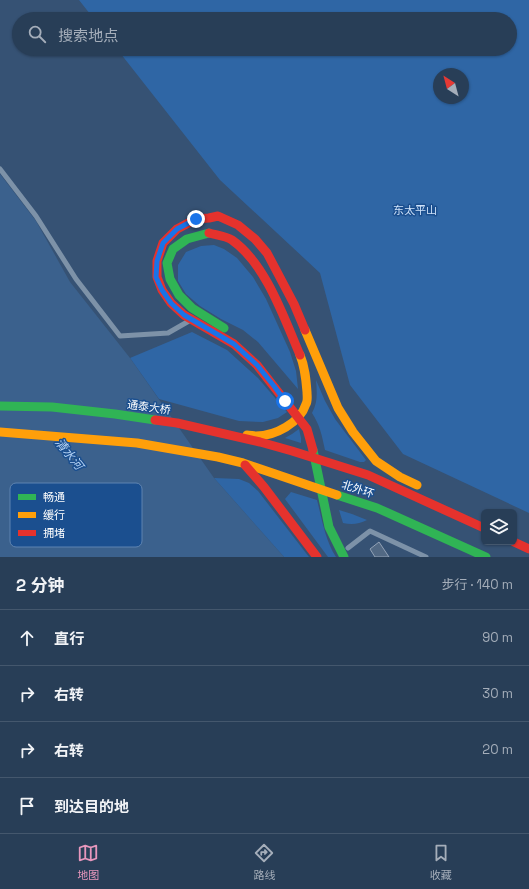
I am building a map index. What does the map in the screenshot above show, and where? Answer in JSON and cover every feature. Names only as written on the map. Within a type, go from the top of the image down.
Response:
[{"type":"main road","points":[[344,557],[329,527],[313,448],[307,429],[262,370],[234,344],[184,315],[171,303],[162,290],[156,277],[157,261],[163,243],[177,229],[196,219],[218,216],[238,225],[256,240],[267,253],[294,304],[338,408],[353,432],[376,460],[400,477],[428,491]]},
{"type":"main road","points":[[220,433],[257,436],[269,434],[294,422],[301,415],[307,403],[306,377],[303,362],[274,296],[258,267],[247,253],[231,239],[209,233],[187,239],[173,249],[167,263],[170,280],[179,295],[192,308],[234,333]]},
{"type":"main road","points":[[259,354],[282,383]]},
{"type":"main road","points":[[296,400],[312,423],[318,440],[336,526],[354,557]]},
{"type":"main road","name":"通泰大桥","points":[[0,406],[52,407],[177,423],[292,451]]},
{"type":"main road","name":"北外环","points":[[0,432],[138,443],[218,457],[243,463],[377,508],[486,557]]},
{"type":"main road","name":"北外环","points":[[292,451],[368,475],[481,527]]},
{"type":"main road","points":[[243,463],[264,487],[317,557]]},
{"type":"main road","points":[[517,543],[529,549]]},
{"type":"lane","points":[[0,169],[36,216],[76,279],[120,336],[168,333],[191,319],[198,311]]},
{"type":"lane","points":[[348,548],[370,531],[426,557]]},
{"type":"green space","name":"东太平山","points":[[79,0],[529,0],[529,513],[403,454],[350,385],[320,273],[220,180],[123,56],[517,56],[517,12],[88,12]]},
{"type":"green space","points":[[214,245],[224,249],[237,258],[253,277],[266,299],[290,352],[296,371],[298,389],[258,342],[243,330],[200,306],[186,294],[178,281],[178,265],[186,252],[201,246]]},
{"type":"green space","points":[[192,332],[227,350],[258,378],[287,412],[278,418],[263,422],[239,421],[159,399],[130,358]]},
{"type":"green space","points":[[316,380],[335,419],[366,460],[364,462],[325,450],[319,426],[312,413],[317,393]]},
{"type":"green space","points":[[299,429],[301,443],[285,438],[292,434]]},
{"type":"green space","points":[[214,478],[239,479],[249,483],[258,491],[309,557],[284,557]]},
{"type":"green space","points":[[291,492],[317,500],[326,537],[336,557],[328,557],[285,499]]},
{"type":"green space","points":[[339,510],[367,520],[355,524],[343,523]]},
{"type":"water","name":"清水河","points":[[0,174],[36,221],[70,282],[130,358],[214,478],[284,557],[0,557]]},
{"type":"building","points":[[379,542],[389,557],[375,557],[370,549]]},
{"type":"traffic: fast","points":[[209,233],[187,239],[173,249],[167,263],[170,279],[179,295],[192,308],[224,328]]},
{"type":"traffic: fast","points":[[0,406],[52,407],[155,420]]},
{"type":"traffic: fast","points":[[313,450],[329,527],[344,557]]},
{"type":"traffic: fast","points":[[337,495],[377,508],[486,557]]},
{"type":"traffic: slow","points":[[305,330],[338,408],[353,432],[376,461],[400,477],[417,485]]},
{"type":"traffic: slow","points":[[247,435],[256,436],[271,434],[279,431],[293,422],[303,411],[307,401],[307,392],[306,378],[300,355]]},
{"type":"traffic: slow","points":[[0,432],[137,443],[218,457],[243,463],[337,495]]},
{"type":"traffic: jam","points":[[209,218],[218,216],[238,225],[255,239],[267,253],[294,304],[305,330]]},
{"type":"traffic: jam","points":[[209,218],[196,219],[177,229],[163,243],[157,261],[157,277],[162,290],[171,303],[184,315],[234,344],[257,365],[307,429],[313,450]]},
{"type":"traffic: jam","points":[[209,233],[232,240],[244,250],[255,263],[273,293],[300,355]]},
{"type":"traffic: jam","points":[[155,420],[177,423],[260,442],[368,475],[481,527]]},
{"type":"traffic: jam","points":[[245,465],[264,487],[317,557]]},
{"type":"traffic: jam","points":[[517,543],[529,549]]},
{"type":"route","points":[[196,219],[177,229],[163,243],[157,261],[156,277],[162,290],[171,303],[184,315],[234,344],[257,365],[285,401]]}]
